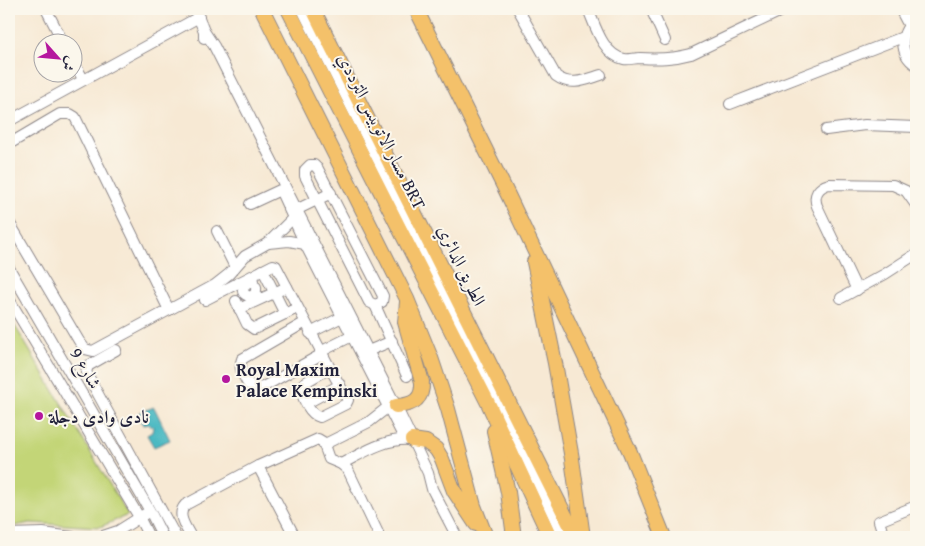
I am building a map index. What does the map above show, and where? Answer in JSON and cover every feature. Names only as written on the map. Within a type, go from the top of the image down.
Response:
[{"type":"highway","points":[[262,9],[407,299],[431,358],[448,409],[474,506],[486,537]]},
{"type":"highway","points":[[288,9],[488,404],[550,537]]},
{"type":"highway","name":"الطريق الدائري","points":[[313,9],[576,537]]},
{"type":"highway","points":[[416,9],[630,452],[664,537]]},
{"type":"highway","points":[[527,236],[544,303],[572,459],[583,537]]},
{"type":"highway","points":[[392,407],[416,401],[423,390],[405,322],[407,299]]},
{"type":"highway","points":[[488,404],[508,492],[514,537]]},
{"type":"highway","points":[[409,440],[426,442],[436,449],[442,459],[454,491],[468,515],[486,537]]},
{"type":"street","points":[[46,9],[59,32]]},
{"type":"street","name":"مسار الاتوبيس الترددي BRT","points":[[302,9],[507,417],[563,537]]},
{"type":"street","points":[[518,9],[556,76],[565,81],[576,83],[600,75]]},
{"type":"street","points":[[588,9],[604,42],[615,54],[625,59],[658,60],[690,54],[785,9]]},
{"type":"street","points":[[651,9],[665,40]]},
{"type":"street","points":[[730,104],[903,37],[912,23],[900,9]]},
{"type":"street","points":[[9,121],[197,13],[208,48],[294,214]]},
{"type":"street","points":[[204,31],[214,46],[342,316],[428,473],[432,489],[457,537]]},
{"type":"street","points":[[903,37],[905,53],[916,67]]},
{"type":"street","points":[[9,144],[60,114],[70,114],[75,117],[168,310]]},
{"type":"street","points":[[826,130],[865,125],[916,127]]},
{"type":"street","points":[[375,305],[383,300],[383,296],[318,169],[314,165],[310,165],[304,173],[369,302],[375,305],[407,376]]},
{"type":"street","points":[[857,290],[817,206],[815,200],[818,191],[823,186],[829,184],[893,185],[906,191],[916,205]]},
{"type":"street","points":[[250,204],[280,190]]},
{"type":"street","points":[[9,222],[84,349],[93,351],[215,285],[229,274],[245,256],[268,243],[294,214],[331,193]]},
{"type":"street","points":[[217,231],[235,267]]},
{"type":"street","points":[[337,239],[350,232]]},
{"type":"street","points":[[268,243],[289,241],[308,243]]},
{"type":"street","points":[[308,243],[368,352],[392,407]]},
{"type":"street","points":[[841,298],[916,254]]},
{"type":"street","points":[[350,266],[364,258]]},
{"type":"street","points":[[256,287],[254,295],[246,295],[243,292],[243,287],[246,284],[272,266],[276,266],[304,323],[348,398],[346,404],[317,417],[312,413],[301,392],[302,385],[330,368]]},
{"type":"street","name":"شارع 9","points":[[9,268],[150,511],[163,537]]},
{"type":"street","points":[[264,273],[285,314]]},
{"type":"street","points":[[205,300],[264,273]]},
{"type":"street","points":[[287,287],[238,305],[247,324],[254,329],[297,308]]},
{"type":"street","points":[[9,298],[22,290]]},
{"type":"street","name":"شارع 9","points":[[9,298],[149,537]]},
{"type":"street","points":[[310,333],[342,316]]},
{"type":"street","points":[[304,323],[242,359],[240,370],[248,384],[258,388],[263,387],[352,336]]},
{"type":"street","points":[[368,352],[392,341]]},
{"type":"street","points":[[116,350],[88,366],[86,372],[176,537]]},
{"type":"street","points":[[307,403],[340,385]]},
{"type":"street","points":[[325,444],[374,419],[392,407]]},
{"type":"street","points":[[191,537],[180,513],[184,505],[258,466],[316,439],[320,439],[325,444],[327,457],[348,470],[378,532]]},
{"type":"street","points":[[341,464],[385,443],[409,440]]},
{"type":"street","points":[[258,466],[295,537]]},
{"type":"street","points":[[884,537],[879,521],[916,506]]},
{"type":"street","points":[[100,537],[118,531],[150,511]]},
{"type":"street","points":[[9,534],[43,533],[72,537]]},
{"type":"green space","name":"نادى وادى دجلة","points":[[9,316],[128,515],[100,527],[30,523],[9,527]]},
{"type":"water","points":[[154,407],[170,440],[154,447],[147,435],[152,432],[153,427],[149,424],[143,425],[138,413]]},
{"type":"place","name":"Royal Maxim Palace Kempinski","points":[[226,379]]},
{"type":"place","name":"نادى وادى دجلة","points":[[39,416]]}]
